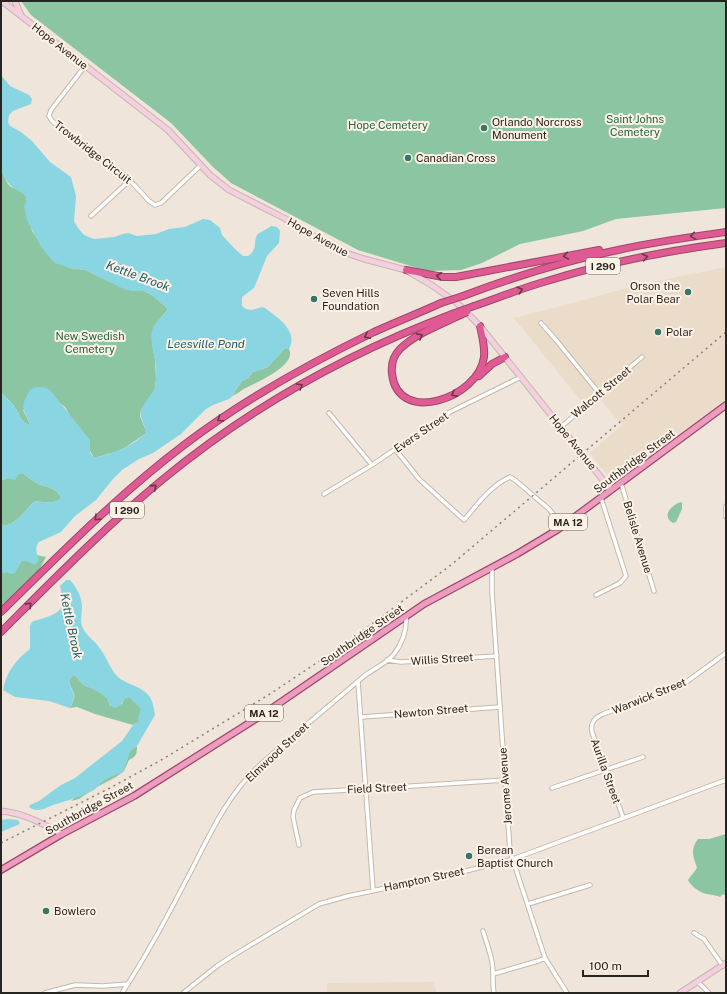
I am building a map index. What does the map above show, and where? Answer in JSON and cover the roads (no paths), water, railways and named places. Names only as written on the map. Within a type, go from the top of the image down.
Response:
[{"type":"highway","name":"I 290","points":[[1,612],[101,515],[177,450],[218,420],[268,389],[318,361],[375,332],[441,303],[500,282],[618,250],[726,232]]},
{"type":"highway","points":[[406,270],[443,278],[456,277],[618,246],[660,242]]},
{"type":"highway","name":"I 290","points":[[1,632],[126,511],[176,469],[222,434],[304,383],[388,341],[483,303],[546,281],[645,256],[726,243]]},
{"type":"highway","points":[[454,315],[415,338],[399,350],[393,362],[393,379],[399,391],[403,395],[408,399],[422,402],[436,402],[450,397],[466,388],[492,364],[505,357]]},
{"type":"highway","points":[[471,383],[480,370],[484,357],[484,344],[480,326]]},
{"type":"main road","name":"Hope Avenue","points":[[2,1],[168,130],[210,175],[229,190],[284,218],[328,245],[359,258],[406,270],[433,286],[457,303],[480,326],[611,490]]},
{"type":"main road","name":"Hope Avenue","points":[[15,1],[21,15]]},
{"type":"main road","name":"Southbridge Street","points":[[1,870],[62,834],[134,796],[300,690],[430,601],[538,542],[601,498],[726,405]]},
{"type":"main road","points":[[1,811],[12,812],[29,817],[62,834]]},
{"type":"main road","points":[[680,993],[724,964]]},
{"type":"street","name":"Trowbridge Circuit","points":[[85,66],[49,113],[50,119],[130,180],[151,202],[157,205],[161,203],[201,165]]},
{"type":"street","points":[[91,216],[130,180]]},
{"type":"street","points":[[541,323],[599,393]]},
{"type":"street","name":"Walcott Street","points":[[561,427],[642,357]]},
{"type":"street","name":"Evers Street","points":[[324,494],[372,465],[459,407],[521,377]]},
{"type":"street","points":[[329,413],[372,465]]},
{"type":"street","points":[[395,449],[419,479],[464,520],[486,494],[505,479],[510,477],[549,509],[562,526]]},
{"type":"street","name":"Belisle Avenue","points":[[621,483],[654,591]]},
{"type":"street","points":[[596,595],[620,583],[626,576],[601,498]]},
{"type":"street","points":[[726,506],[726,516]]},
{"type":"street","name":"Jerome Avenue","points":[[492,568],[492,592],[509,843],[545,958],[567,993]]},
{"type":"street","name":"Elmwood Street","points":[[122,993],[149,948],[211,833],[236,792],[259,766],[358,682],[387,660],[398,649],[406,626],[406,617]]},
{"type":"street","name":"Warwick Street","points":[[591,724],[595,719],[603,714],[685,683],[726,652]]},
{"type":"street","name":"Willis Street","points":[[387,660],[401,662],[496,656]]},
{"type":"street","points":[[358,682],[362,717],[373,890]]},
{"type":"street","name":"Newton Street","points":[[362,717],[500,706]]},
{"type":"street","name":"Aurilla Street","points":[[591,724],[592,732],[623,817]]},
{"type":"street","points":[[552,788],[643,758]]},
{"type":"street","name":"Field Street","points":[[299,845],[293,817],[295,805],[300,798],[313,792],[366,790],[505,780]]},
{"type":"street","name":"Hampton Street","points":[[183,993],[217,966],[319,904],[373,890],[513,859],[726,780]]},
{"type":"street","points":[[528,904],[590,885]]},
{"type":"street","points":[[483,931],[492,962],[492,984],[494,993]]},
{"type":"street","points":[[694,933],[704,939],[724,964]]},
{"type":"street","points":[[493,974],[538,962],[545,958]]},
{"type":"street","points":[[698,982],[709,993]]},
{"type":"street","points":[[45,993],[75,985],[103,986],[128,984]]},
{"type":"water","name":"Leesville Pond","points":[[1,75],[10,86],[29,95],[32,99],[31,104],[13,111],[9,115],[8,122],[10,126],[21,132],[32,141],[50,162],[71,177],[76,196],[74,221],[84,235],[94,239],[114,237],[128,233],[137,236],[156,234],[169,229],[185,227],[203,219],[210,220],[220,228],[222,235],[235,249],[243,256],[248,256],[253,251],[258,234],[271,226],[277,227],[280,231],[279,243],[267,256],[254,288],[242,297],[242,306],[246,309],[252,310],[262,307],[265,308],[281,320],[289,330],[291,336],[289,349],[284,349],[268,367],[253,372],[248,378],[242,381],[235,390],[234,395],[229,399],[206,409],[181,434],[153,453],[139,459],[122,470],[96,500],[75,516],[61,532],[37,544],[36,549],[39,560],[35,565],[22,561],[15,573],[12,574],[1,574],[1,524],[4,526],[9,525],[21,516],[35,501],[55,502],[61,498],[55,490],[38,484],[22,473],[19,474],[15,480],[7,478],[1,481],[1,392],[14,406],[22,420],[29,425],[30,424],[25,414],[23,404],[30,390],[40,387],[50,390],[90,440],[90,453],[94,458],[127,446],[140,439],[145,434],[141,410],[153,392],[156,380],[155,362],[151,340],[152,332],[154,325],[168,309],[152,295],[144,291],[126,290],[86,270],[70,268],[55,263],[41,247],[27,220],[24,206],[27,200],[26,197],[10,185],[1,170]]},
{"type":"water","name":"Kettle Brook","points":[[66,580],[70,580],[80,596],[82,603],[81,624],[83,629],[99,647],[117,676],[142,689],[150,697],[153,703],[155,715],[137,746],[131,750],[123,772],[114,775],[94,790],[84,795],[36,810],[29,807],[30,805],[39,801],[61,785],[75,778],[122,741],[133,725],[139,722],[138,718],[141,709],[129,697],[124,699],[117,707],[112,707],[103,695],[83,685],[77,677],[73,675],[69,681],[74,694],[74,699],[70,708],[49,701],[15,697],[3,690],[4,684],[12,667],[20,657],[30,649],[30,626],[32,622],[58,612],[64,604],[60,586]]},
{"type":"water","points":[[1,820],[18,820],[20,824],[1,832]]},
{"type":"railway","points":[[1,843],[108,789],[163,759],[270,694],[345,644],[451,565],[726,332]]},
{"type":"place","name":"Orlando Norcross Monument","points":[[484,128]]},
{"type":"place","name":"Canadian Cross","points":[[408,158]]},
{"type":"place","name":"Orson the Polar Bear","points":[[688,292]]},
{"type":"place","name":"Seven Hills Foundation","points":[[314,299]]},
{"type":"place","name":"Polar","points":[[658,332]]},
{"type":"place","name":"Berean Baptist Church","points":[[469,856]]},
{"type":"place","name":"Bowlero","points":[[46,911]]},
{"type":"park label","name":"Hope Cemetery","points":[[388,125]]},
{"type":"park label","name":"Saint Johns Cemetery","points":[[635,125]]},
{"type":"park label","name":"New Swedish Cemetery","points":[[90,342]]}]
